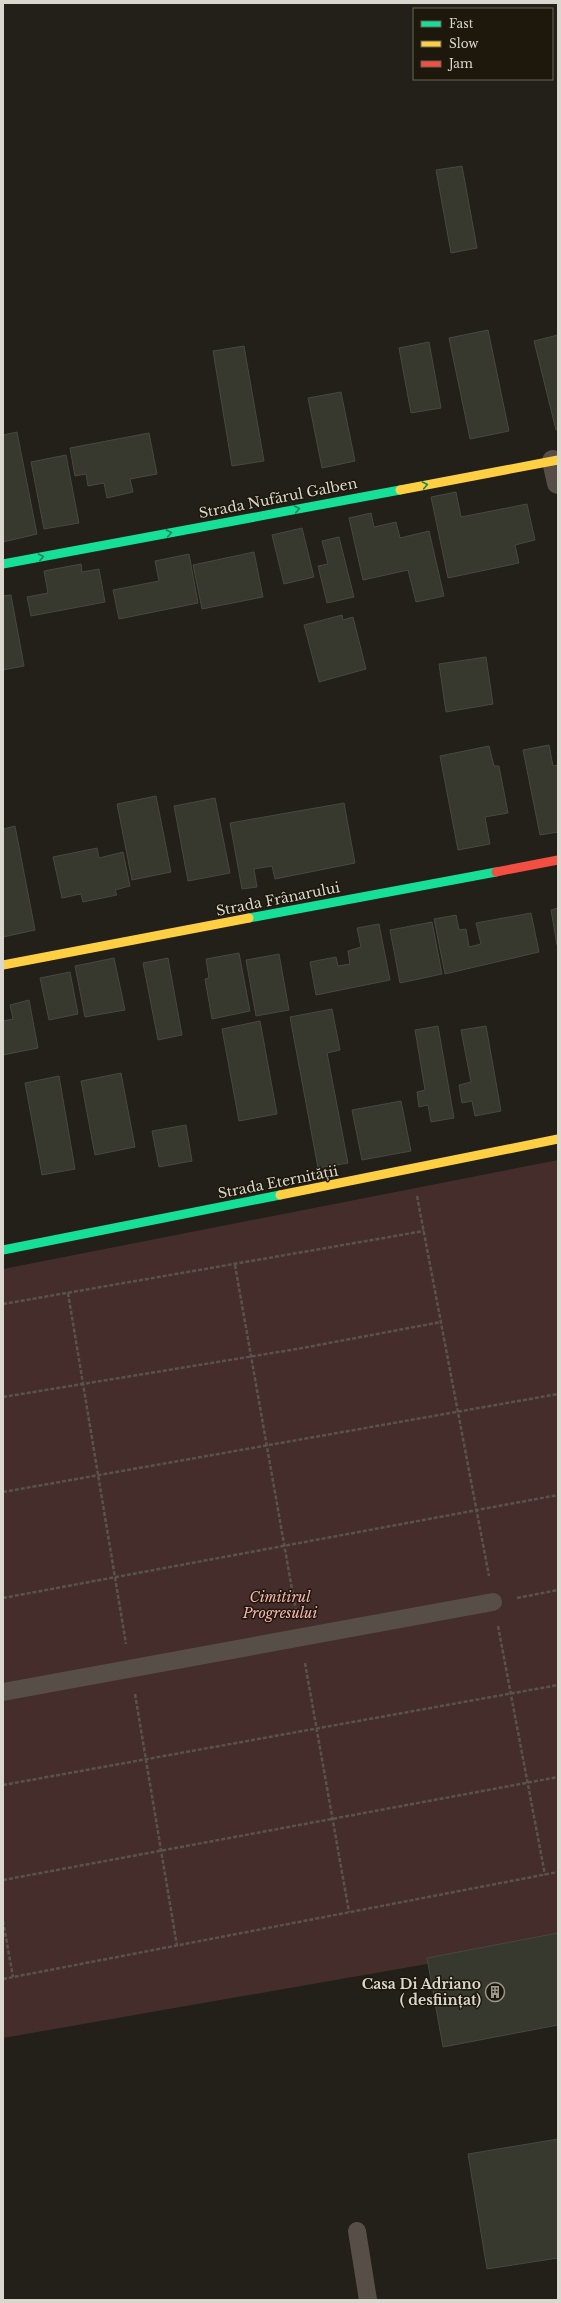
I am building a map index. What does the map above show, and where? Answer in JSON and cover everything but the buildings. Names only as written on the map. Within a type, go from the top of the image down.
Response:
[{"type":"street","points":[[555,460],[558,483]]},
{"type":"street","name":"Strada Nufărul Galben","points":[[3,564],[555,460]]},
{"type":"street","name":"Strada Frânarului","points":[[3,965],[558,860]]},
{"type":"street","name":"Strada Eternității","points":[[3,1250],[412,1170],[558,1139]]},
{"type":"lane","points":[[3,1692],[493,1602]]},
{"type":"lane","points":[[357,2231],[368,2300]]},
{"type":"path","points":[[412,1170],[545,1874]]},
{"type":"path","points":[[3,1304],[235,1265],[424,1231]]},
{"type":"path","points":[[235,1265],[349,1912]]},
{"type":"path","points":[[68,1293],[177,1946]]},
{"type":"path","points":[[3,1397],[251,1356],[441,1322]]},
{"type":"path","points":[[3,1492],[558,1394]]},
{"type":"path","points":[[3,1598],[558,1495]]},
{"type":"path","points":[[493,1602],[558,1590]]},
{"type":"path","points":[[3,1785],[558,1685]]},
{"type":"path","points":[[3,1880],[333,1820],[558,1777]]},
{"type":"path","points":[[3,1979],[558,1872]]},
{"type":"path","points":[[3,1921],[13,1977]]},
{"type":"green space","name":"Cimitirul Progresului","points":[[558,1160],[558,1941],[3,2038],[3,1269]]},
{"type":"traffic: fast","points":[[3,564],[400,490]]},
{"type":"traffic: fast","points":[[249,918],[496,872]]},
{"type":"traffic: fast","points":[[3,1250],[280,1195]]},
{"type":"traffic: slow","points":[[400,490],[558,460]]},
{"type":"traffic: slow","points":[[3,965],[249,918]]},
{"type":"traffic: slow","points":[[280,1195],[558,1139]]},
{"type":"traffic: jam","points":[[496,872],[558,860]]},
{"type":"place","name":"Casa Di Adriano ( desființat)","points":[[495,1992]]}]
